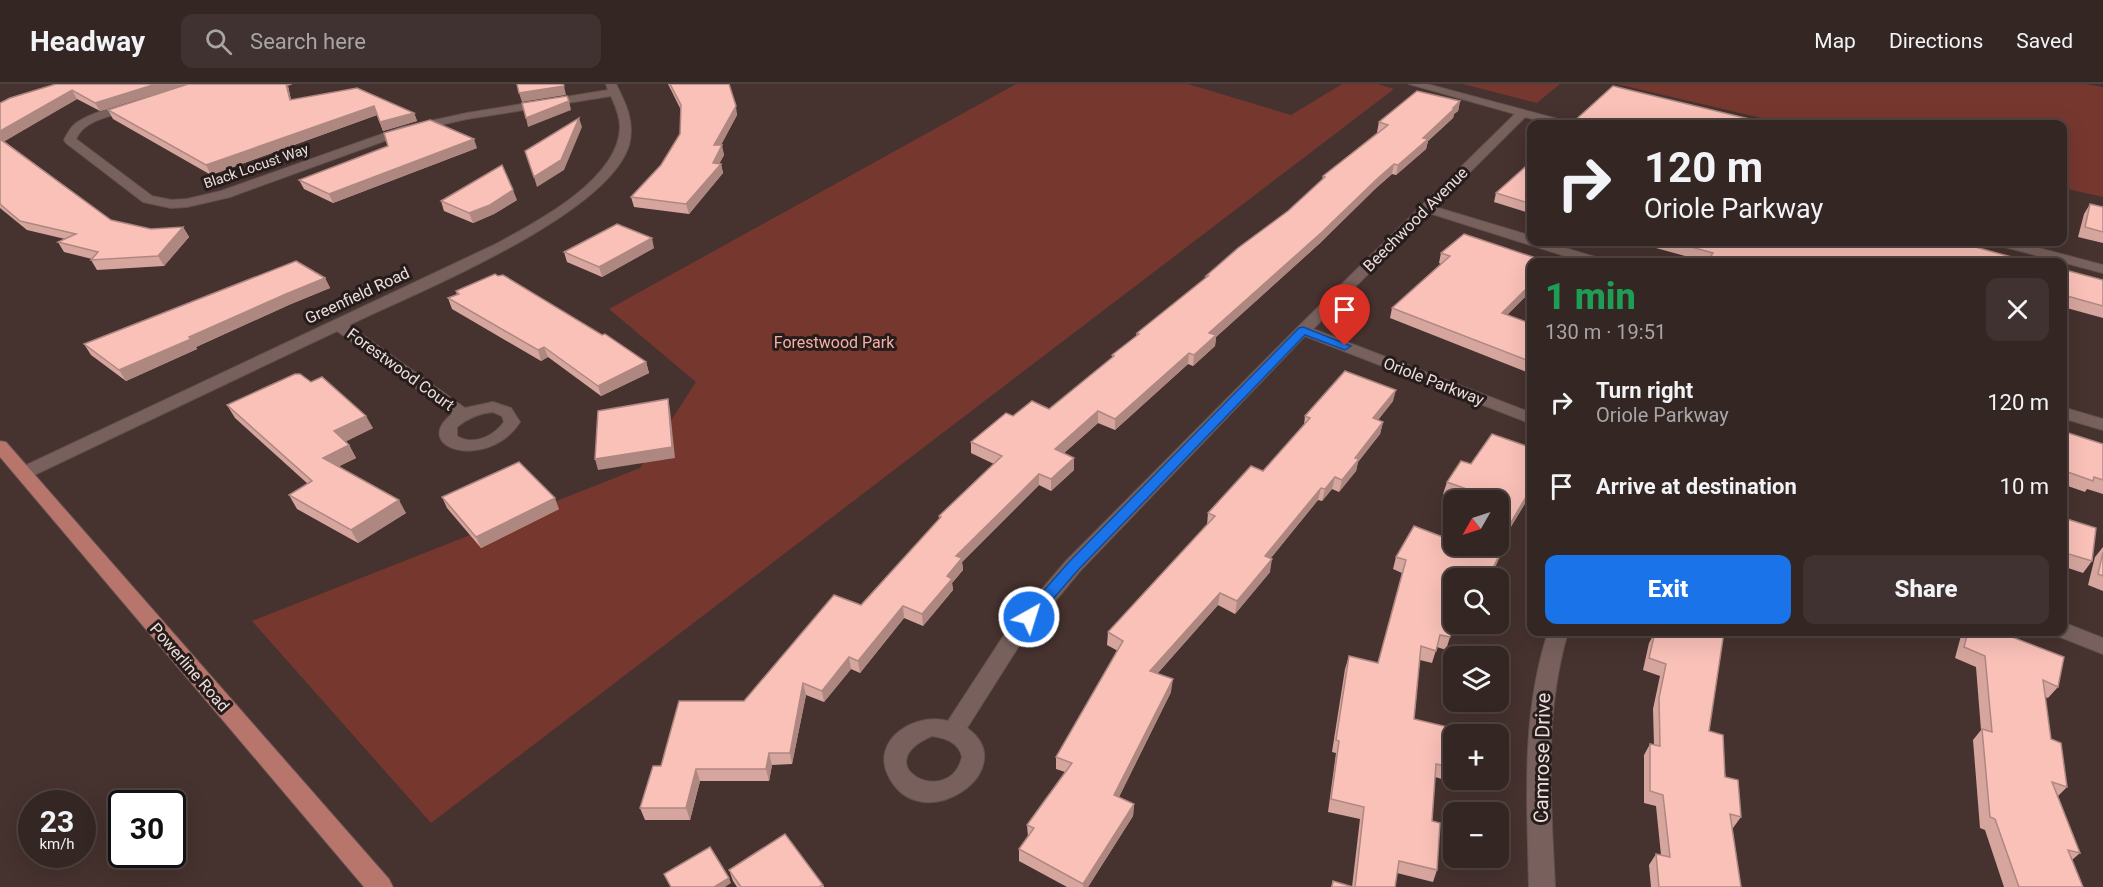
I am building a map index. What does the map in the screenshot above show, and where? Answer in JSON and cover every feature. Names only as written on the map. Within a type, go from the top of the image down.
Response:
[{"type":"main road","name":"Powerline Road","points":[[0,446],[380,887]]},
{"type":"street","points":[[1414,84],[1550,120]]},
{"type":"street","name":"Black Locust Way","points":[[139,105],[83,124],[71,135],[70,140],[148,199],[171,204],[206,200],[225,194],[406,129],[612,88]]},
{"type":"street","name":"Greenfield Road","points":[[24,473],[528,234],[550,220],[588,190],[614,162],[625,138],[626,126],[612,88]]},
{"type":"street","name":"Beechwood Avenue","points":[[954,730],[994,664],[1043,599],[1303,330],[1523,113]]},
{"type":"street","points":[[1426,208],[1527,239]]},
{"type":"street","points":[[1547,246],[1585,258]]},
{"type":"street","points":[[2018,246],[2064,258]]},
{"type":"street","points":[[2067,259],[2103,268]]},
{"type":"street","name":"Forestwood Court","points":[[338,324],[463,414]]},
{"type":"street","name":"Oriole Parkway","points":[[1303,330],[1527,417]]},
{"type":"street","points":[[2067,414],[2103,425]]},
{"type":"street","points":[[2067,632],[2103,646]]},
{"type":"street","name":"Camrose Drive","points":[[1542,887],[1540,698],[1556,636]]},
{"type":"green space","name":"Forestwood Park","points":[[1016,84],[1188,84],[1291,115],[1342,84],[1378,84],[1394,89],[431,823],[252,621],[640,468],[696,382],[609,309]]},
{"type":"green space","points":[[1463,84],[1560,84],[1537,103]]},
{"type":"green space","points":[[1617,84],[2086,84],[2103,87],[2103,197],[2067,189],[2067,120],[1769,120]]},
{"type":"building","points":[[56,84],[156,84],[95,103],[72,90],[0,131],[0,103]]},
{"type":"building","points":[[188,84],[286,84],[290,100],[357,88],[414,113],[380,122],[374,106],[206,165],[108,110]]},
{"type":"building","points":[[517,84],[563,84],[564,86],[519,93]]},
{"type":"building","points":[[670,84],[729,84],[736,106],[714,145],[722,145],[713,163],[721,164],[686,204],[631,197],[661,165],[680,134],[681,105]]},
{"type":"building","points":[[1613,86],[1753,120],[1575,120]]},
{"type":"building","points":[[1417,91],[1460,101],[1423,138],[1428,139],[1398,165],[1394,164],[1377,179],[1321,233],[1209,333],[1216,335],[1194,355],[1189,353],[1115,419],[1098,411],[1055,449],[1074,458],[1051,479],[1039,474],[956,556],[962,558],[947,576],[952,579],[922,614],[903,606],[858,661],[849,657],[822,691],[803,683],[790,753],[769,753],[766,769],[696,769],[686,808],[640,808],[653,766],[661,766],[679,701],[744,701],[834,595],[861,605],[941,517],[939,516],[1002,456],[971,442],[1006,413],[1013,416],[1032,401],[1049,409],[1114,356],[1112,355],[1139,334],[1137,333],[1208,276],[1206,276],[1238,248],[1288,211],[1325,177],[1323,176],[1388,125],[1379,122]]},
{"type":"building","points":[[567,96],[569,101],[526,118],[522,103]]},
{"type":"building","points":[[579,118],[561,160],[534,177],[525,151]]},
{"type":"building","points":[[430,120],[474,139],[329,194],[299,180],[388,146],[384,133]]},
{"type":"building","points":[[0,139],[111,220],[151,229],[183,227],[158,256],[91,260],[98,252],[58,242],[76,234],[20,221],[0,204]]},
{"type":"building","points":[[502,165],[513,190],[490,205],[469,213],[441,201]]},
{"type":"building","points":[[1527,165],[1527,202],[1496,193]]},
{"type":"building","points":[[2090,204],[2103,207],[2103,232],[2085,227]]},
{"type":"building","points":[[617,224],[652,238],[599,267],[564,252]]},
{"type":"building","points":[[1464,234],[1536,258],[1527,258],[1527,288],[1502,313],[1527,322],[1527,360],[1392,308],[1450,256],[1441,253]]},
{"type":"building","points":[[1688,246],[1972,246],[2015,258],[1718,258],[1711,256],[1713,253]]},
{"type":"building","points":[[296,261],[325,278],[119,370],[84,344]]},
{"type":"building","points":[[2069,271],[2103,280],[2103,306],[2067,296]]},
{"type":"building","points":[[495,274],[503,275],[602,335],[605,334],[646,362],[598,386],[544,347],[538,350],[448,298],[459,294],[456,291]]},
{"type":"building","points":[[1345,371],[1396,390],[1373,418],[1383,422],[1355,458],[1359,459],[1342,480],[1335,477],[1325,489],[1321,488],[1265,556],[1272,559],[1237,601],[1220,593],[1150,671],[1173,679],[1114,795],[1134,804],[1083,884],[1019,849],[1034,828],[1027,825],[1072,763],[1056,757],[1123,641],[1108,632],[1215,516],[1208,513],[1251,466],[1263,471],[1310,418],[1305,416]]},
{"type":"building","points":[[295,374],[300,374],[311,382],[322,377],[366,416],[334,431],[349,445],[323,458],[399,500],[351,530],[289,495],[312,481],[227,405]]},
{"type":"building","points":[[668,399],[672,447],[595,459],[598,411]]},
{"type":"building","points":[[2067,433],[2103,444],[2103,480],[2094,477],[2093,481],[2067,472]]},
{"type":"building","points":[[1492,434],[1527,446],[1527,495],[1509,526],[1509,490],[1469,490],[1447,482],[1461,461],[1471,464]]},
{"type":"building","points":[[519,462],[555,498],[476,537],[442,497]]},
{"type":"building","points":[[2067,519],[2096,528],[2092,561],[2067,554]]},
{"type":"building","points":[[1414,526],[1443,537],[1443,556],[1499,556],[1493,568],[1443,568],[1443,634],[1451,634],[1450,637],[1440,635],[1436,651],[1421,646],[1414,719],[1443,726],[1443,766],[1436,764],[1432,821],[1440,823],[1437,870],[1399,861],[1395,887],[1355,887],[1364,807],[1331,799],[1339,741],[1336,740],[1349,656],[1378,663],[1406,560],[1396,557]]},
{"type":"building","points":[[2103,552],[2103,576],[2098,574]]},
{"type":"building","points":[[1654,636],[1723,636],[1709,731],[1723,735],[1725,777],[1738,780],[1741,817],[1730,814],[1741,887],[1659,887],[1656,854],[1670,857],[1663,795],[1650,791],[1650,744],[1660,746],[1659,698],[1666,664],[1649,658]]},
{"type":"building","points":[[1967,636],[2009,636],[2064,657],[2058,687],[2043,680],[2051,739],[2061,743],[2067,787],[2052,782],[2080,853],[2068,850],[2083,887],[2019,887],[1995,819],[1990,817],[1982,729],[1992,732],[1985,656],[1964,647]]},
{"type":"building","points":[[785,834],[823,885],[819,887],[741,887],[729,870]]},
{"type":"building","points":[[710,847],[729,878],[714,887],[671,887],[664,874]]},
{"type":"building","points":[[1333,881],[1353,887],[1332,887]]},
{"type":"route","points":[[1029,617],[1073,566],[1303,330],[1345,346]]}]
